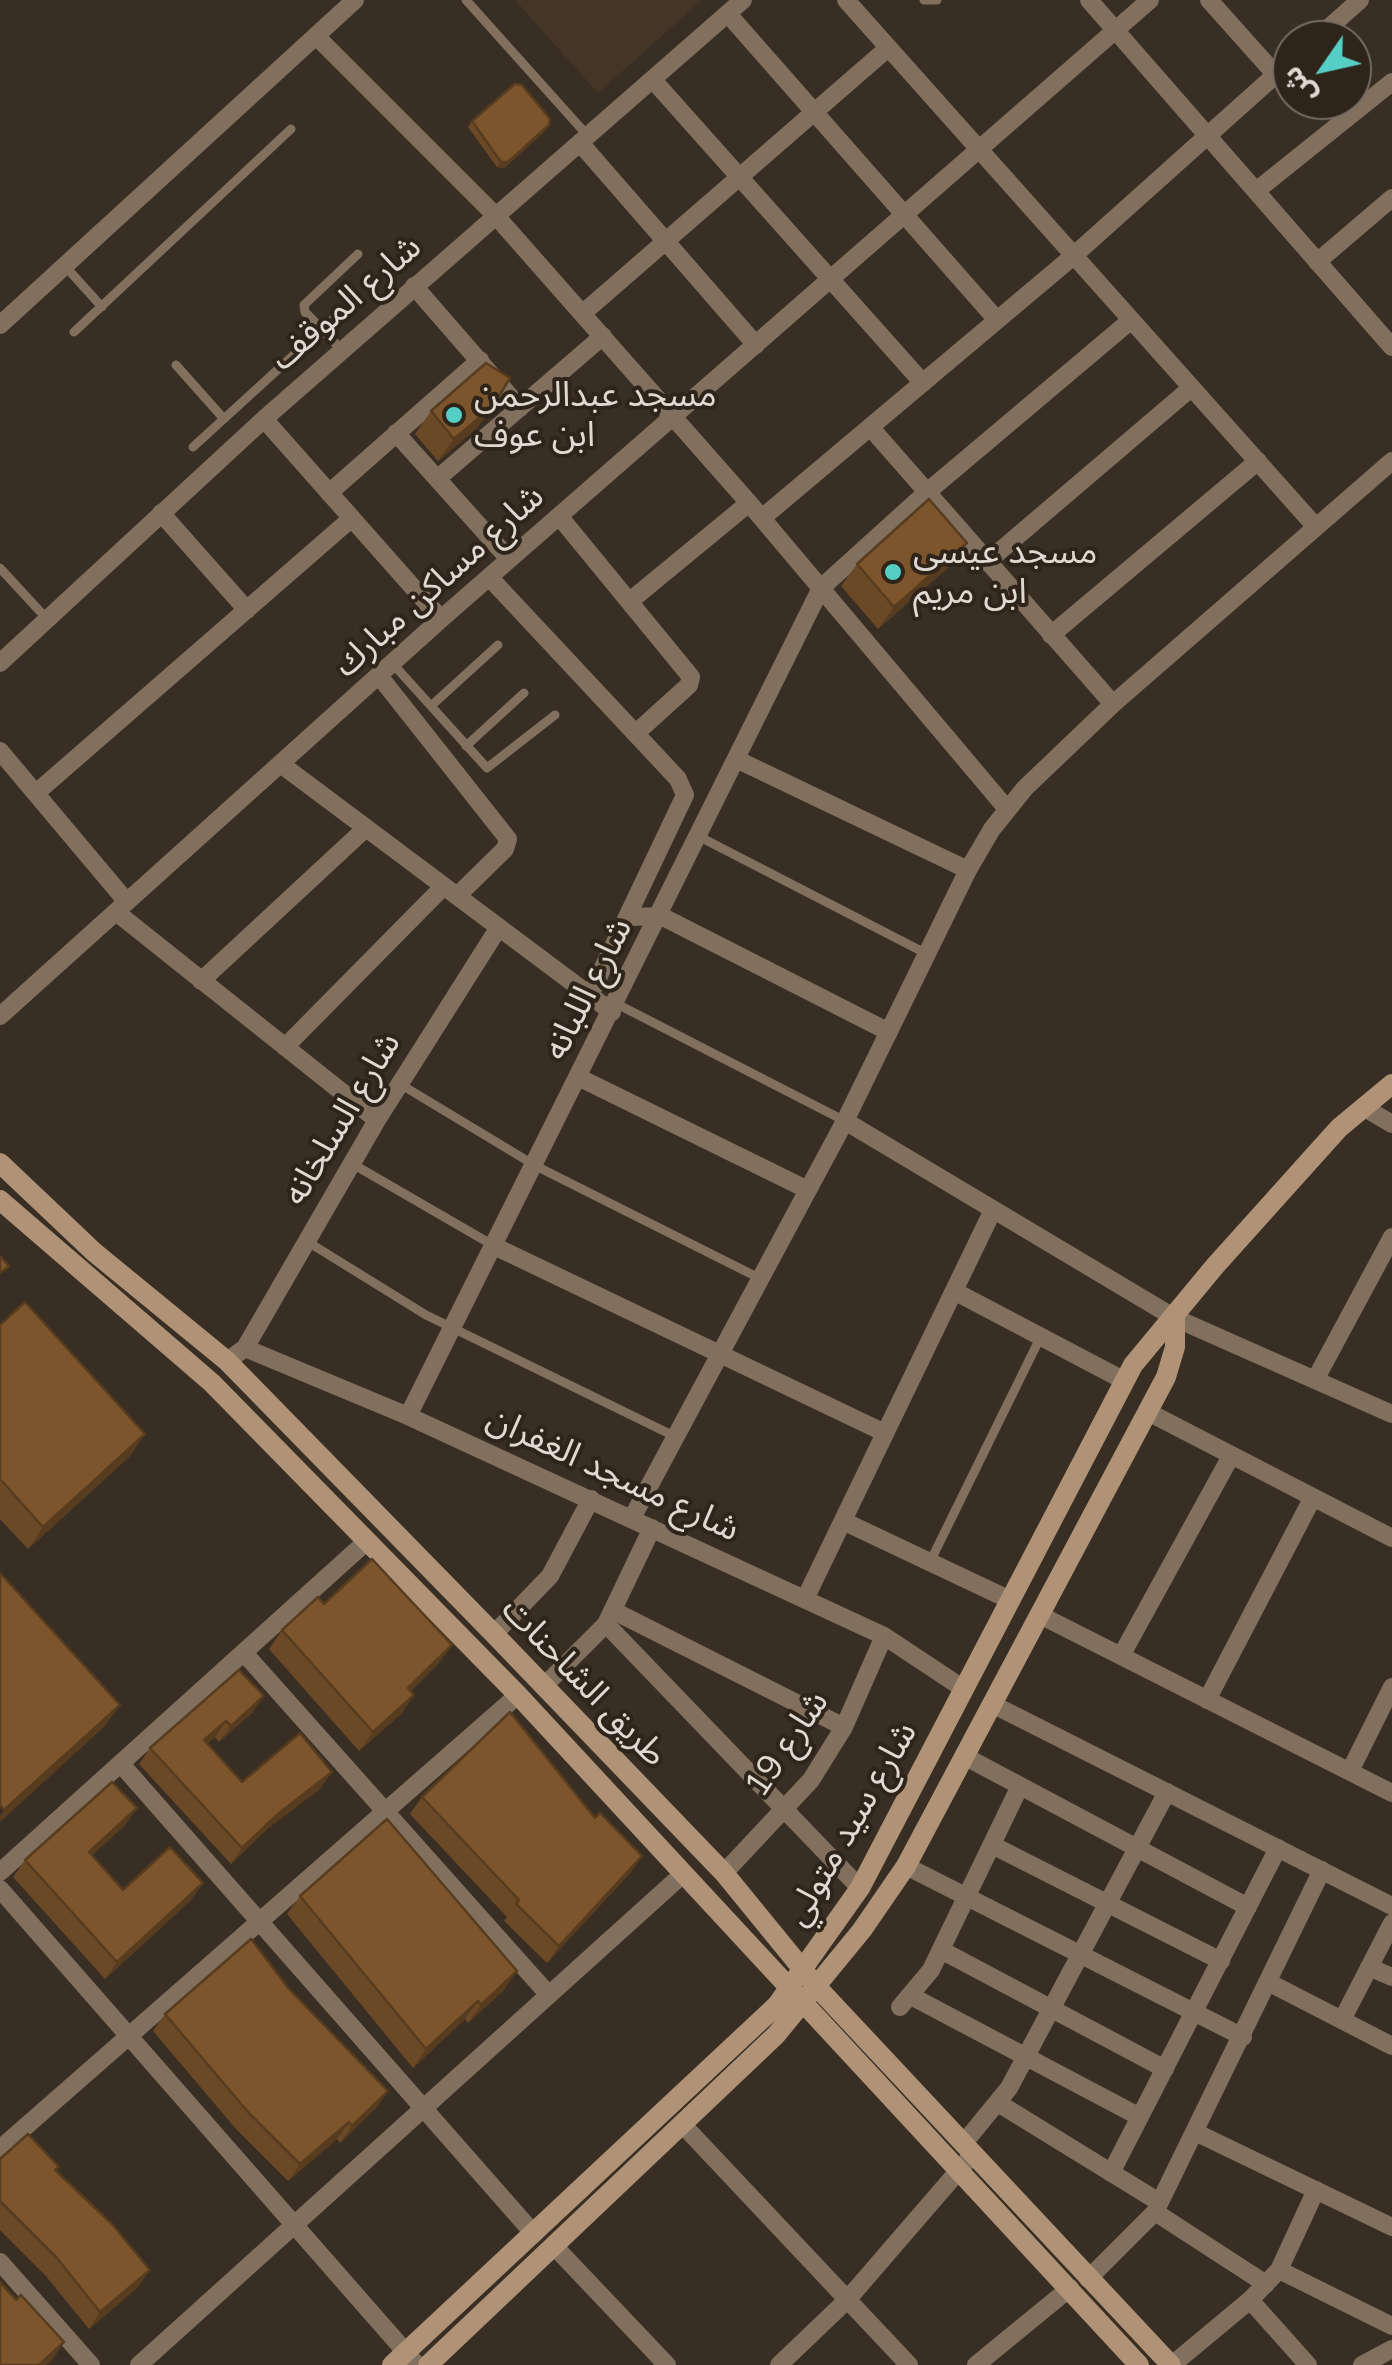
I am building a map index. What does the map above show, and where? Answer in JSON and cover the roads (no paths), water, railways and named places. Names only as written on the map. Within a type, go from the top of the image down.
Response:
[{"type":"street","points":[[0,325],[356,0]]},
{"type":"street","name":"شارع الموقف","points":[[0,664],[264,419],[743,0]]},
{"type":"street","points":[[846,0],[1071,258],[1316,527]]},
{"type":"street","points":[[1089,0],[1318,262],[1389,336]]},
{"type":"street","name":"شارع مساكن مبارك","points":[[0,1016],[441,619],[1150,0]]},
{"type":"street","points":[[1209,0],[1272,71]]},
{"type":"street","points":[[1338,7],[1360,0]]},
{"type":"street","points":[[728,14],[997,320]]},
{"type":"street","points":[[316,36],[496,216],[583,313],[1007,809]]},
{"type":"street","points":[[583,313],[888,48]]},
{"type":"street","points":[[630,601],[870,427],[1071,258],[1272,79]]},
{"type":"street","points":[[654,80],[923,383]]},
{"type":"street","points":[[1256,191],[1392,82]]},
{"type":"street","points":[[585,140],[664,240],[756,345]]},
{"type":"street","points":[[1318,262],[1392,198]]},
{"type":"street","points":[[414,286],[520,408]]},
{"type":"street","points":[[821,588],[926,493],[1130,321]]},
{"type":"street","points":[[437,479],[603,336]]},
{"type":"street","points":[[329,493],[480,360]]},
{"type":"street","points":[[987,562],[1191,388]]},
{"type":"street","points":[[264,419],[441,619]]},
{"type":"street","points":[[870,427],[1113,704]]},
{"type":"street","points":[[396,434],[509,560]]},
{"type":"street","points":[[1050,635],[1258,461]]},
{"type":"street","points":[[632,1518],[845,1121],[968,870],[1007,809],[1113,704],[1392,461]]},
{"type":"street","points":[[161,513],[247,610]]},
{"type":"street","points":[[559,516],[691,677],[689,685],[636,733]]},
{"type":"street","points":[[36,793],[352,518]]},
{"type":"street","points":[[489,577],[678,779],[684,804],[590,995]]},
{"type":"street","name":"شارع اللبانه","points":[[408,1416],[496,1247],[821,588]]},
{"type":"street","points":[[285,1047],[451,891],[505,848],[508,840],[387,670]]},
{"type":"street","points":[[0,751],[121,907],[201,980],[376,1120]]},
{"type":"street","points":[[738,760],[968,870]]},
{"type":"street","points":[[282,765],[590,995],[615,1008]]},
{"type":"street","points":[[201,980],[366,828]]},
{"type":"street","points":[[629,917],[661,916],[889,1032]]},
{"type":"street","name":"شارع السلخانه","points":[[245,1348],[376,1120],[499,928]]},
{"type":"street","points":[[580,1078],[808,1190]]},
{"type":"street","name":"شارع سيد متولي","points":[[404,2361],[777,2005],[860,1888],[1125,1380],[1148,1344],[1237,1240],[1363,1107],[1392,1084]]},
{"type":"street","points":[[1363,1107],[1392,1124]]},
{"type":"street","points":[[845,1121],[1174,1318],[1392,1414]]},
{"type":"street","name":"طريق الشاحنات","points":[[0,1164],[94,1252],[227,1362],[494,1634],[724,1874],[811,1995],[965,2156],[1079,2284]]},
{"type":"street","name":"طريق الشاحنات","points":[[0,1200],[212,1384],[518,1695],[684,1874],[797,1978]]},
{"type":"street","points":[[805,1599],[993,1210]]},
{"type":"street","points":[[1315,1380],[1392,1238]]},
{"type":"street","points":[[496,1247],[885,1433]]},
{"type":"street","points":[[954,1291],[1125,1380]]},
{"type":"street","name":"شارع سيد متولي","points":[[428,2365],[683,2125],[811,1995],[906,1866],[1148,1412],[1172,1360],[1174,1318]]},
{"type":"street","points":[[227,1362],[245,1348]]},
{"type":"street","name":"شارع مسجد الغفران","points":[[245,1348],[408,1416],[884,1636],[964,1689]]},
{"type":"street","points":[[1148,1412],[1392,1538]]},
{"type":"street","points":[[1121,1656],[1231,1456]]},
{"type":"street","points":[[1207,1700],[1314,1497]]},
{"type":"street","points":[[494,1634],[550,1576],[591,1499]]},
{"type":"street","points":[[843,1521],[1010,1600]]},
{"type":"street","points":[[544,1686],[610,1617],[652,1528]]},
{"type":"street","points":[[0,1872],[368,1541]]},
{"type":"street","points":[[1040,1615],[1392,1793]]},
{"type":"street","points":[[610,1617],[844,1727]]},
{"type":"street","points":[[610,1617],[860,1888]]},
{"type":"street","name":"شارع 19","points":[[724,1874],[787,1810],[844,1727],[884,1636]]},
{"type":"street","points":[[245,1654],[548,1994]]},
{"type":"street","points":[[1350,1772],[1392,1688]]},
{"type":"street","points":[[0,2150],[518,1695]]},
{"type":"street","points":[[992,1704],[1392,1906]]},
{"type":"street","points":[[964,1756],[1248,1908]]},
{"type":"street","points":[[121,1764],[534,2234]]},
{"type":"street","points":[[1020,1786],[941,1950],[905,2001],[1026,2056],[1140,2117]]},
{"type":"street","points":[[780,2365],[848,2300],[965,2156],[1026,2056],[1167,1792]]},
{"type":"street","points":[[992,1844],[1221,1961]]},
{"type":"street","points":[[1112,2173],[1278,1848]]},
{"type":"street","points":[[906,1866],[1243,2036]]},
{"type":"street","points":[[976,2365],[1079,2284],[1157,2207],[1322,1870]]},
{"type":"street","points":[[139,2365],[684,1874]]},
{"type":"street","points":[[0,1889],[294,2223],[404,2361]]},
{"type":"street","points":[[1342,2020],[1392,1924]]},
{"type":"street","points":[[941,1950],[1165,2069]]},
{"type":"street","points":[[1369,1966],[1392,1977]]},
{"type":"street","points":[[1268,1982],[1392,2046]]},
{"type":"street","points":[[998,2103],[1112,2173],[1266,2284]]},
{"type":"street","points":[[683,2125],[909,2365]]},
{"type":"street","points":[[1195,2132],[1392,2227]]},
{"type":"street","points":[[1079,2284],[1171,2365],[1250,2300],[1279,2270],[1316,2190]]},
{"type":"street","points":[[554,2246],[667,2365]]},
{"type":"street","points":[[0,2262],[91,2365]]},
{"type":"street","points":[[1279,2270],[1392,2326]]},
{"type":"street","points":[[1079,2284],[1139,2365]]},
{"type":"street","points":[[1250,2300],[1308,2365]]},
{"type":"street","points":[[1362,2365],[1392,2349]]},
{"type":"lane","points":[[466,0],[585,140]]},
{"type":"lane","points":[[924,0],[938,0]]},
{"type":"lane","points":[[74,332],[290,128]]},
{"type":"lane","points":[[342,350],[304,304],[358,254]]},
{"type":"lane","points":[[64,266],[102,306]]},
{"type":"lane","points":[[194,447],[344,310]]},
{"type":"lane","points":[[176,365],[224,419]]},
{"type":"lane","points":[[0,568],[47,619]]},
{"type":"lane","points":[[431,706],[498,645]]},
{"type":"lane","points":[[387,670],[431,706],[484,766],[492,768],[555,715]]},
{"type":"lane","points":[[466,746],[524,694]]},
{"type":"lane","points":[[700,836],[927,954]]},
{"type":"lane","points":[[615,1008],[845,1121]]},
{"type":"lane","points":[[400,1084],[536,1166],[761,1279]]},
{"type":"lane","points":[[351,1162],[496,1247]]},
{"type":"lane","points":[[306,1240],[454,1329],[676,1437]]},
{"type":"lane","points":[[930,1562],[1042,1335]]},
{"type":"place","name":"مسجد عبدالرحمن ابن عوف","points":[[454,415]]},
{"type":"place","name":"مسجد عيسى ابن مريم","points":[[893,572]]}]
